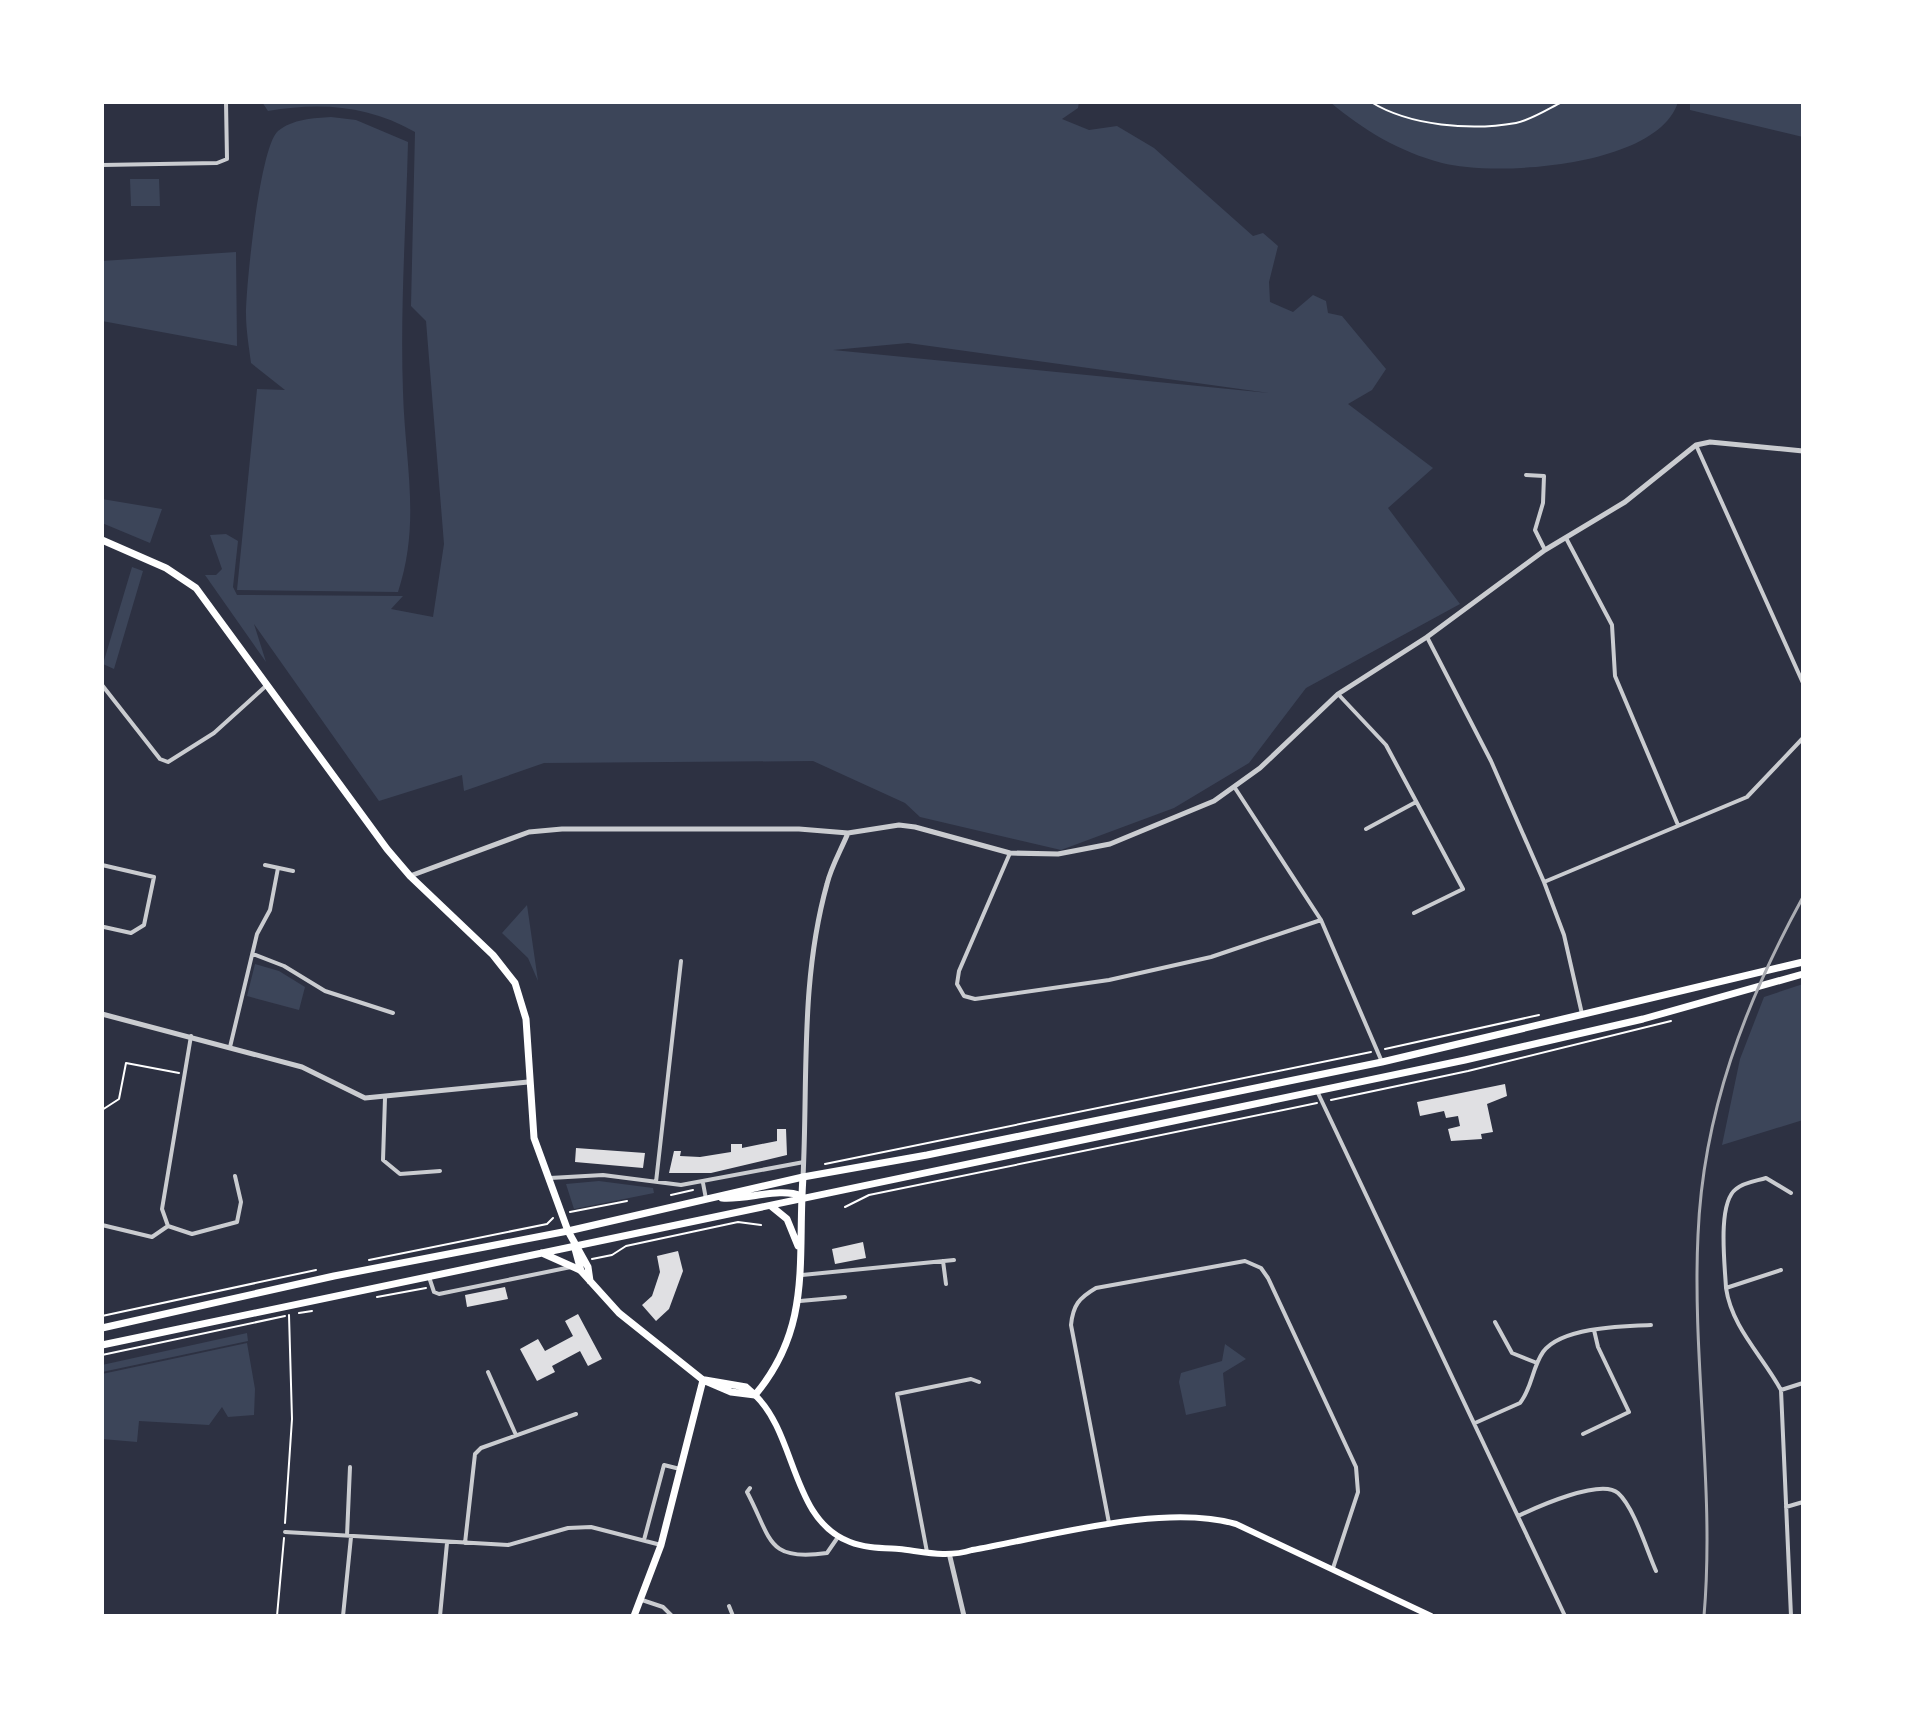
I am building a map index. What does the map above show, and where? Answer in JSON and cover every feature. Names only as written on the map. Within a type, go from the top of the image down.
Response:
[{"type":"main road","points":[[102,540],[159,565],[196,588],[410,876],[493,955],[515,983],[526,1019],[534,1138],[568,1231],[588,1267],[590,1281]]},
{"type":"main road","points":[[102,1328],[334,1276],[568,1231],[803,1177],[927,1155],[1382,1062],[1803,962]]},
{"type":"main road","points":[[102,1345],[1317,1091],[1643,1019],[1799,975]]},
{"type":"main road","points":[[755,1395],[770,1377],[792,1336],[800,1301],[803,1177]]},
{"type":"main road","points":[[709,1198],[742,1200],[792,1192],[802,1198]]},
{"type":"main road","points":[[771,1206],[787,1219],[800,1252]]},
{"type":"main road","points":[[574,1245],[575,1268]]},
{"type":"main road","points":[[540,1252],[575,1268],[619,1313],[703,1380],[731,1392],[755,1395],[776,1418],[798,1483],[814,1510],[838,1537],[868,1547],[950,1557],[1170,1516],[1215,1518],[1333,1568],[1431,1616]]},
{"type":"main road","points":[[634,1616],[661,1545],[703,1380]]},
{"type":"street","points":[[102,165],[217,163],[227,159],[226,102]]},
{"type":"street","points":[[410,876],[492,843],[529,832],[551,830],[799,829],[848,833],[899,825],[1010,853],[1058,854],[1098,847],[1190,812],[1235,788],[1338,694],[1427,637],[1545,550],[1625,502],[1696,445],[1710,442],[1803,451]]},
{"type":"street","points":[[1696,445],[1803,683]]},
{"type":"street","points":[[1545,467],[1543,503],[1535,530],[1545,550]]},
{"type":"street","points":[[1526,475],[1544,476]]},
{"type":"street","points":[[1566,538],[1612,625],[1615,676],[1678,825]]},
{"type":"street","points":[[1427,637],[1491,761],[1544,882],[1564,935],[1582,1016]]},
{"type":"street","points":[[102,685],[160,759],[168,762],[214,733],[267,684]]},
{"type":"street","points":[[1338,694],[1386,745],[1463,889],[1414,913]]},
{"type":"street","points":[[1544,882],[1747,797],[1803,738]]},
{"type":"street","points":[[1235,788],[1321,920],[1382,1062]]},
{"type":"street","points":[[1366,829],[1416,802]]},
{"type":"street","points":[[803,1177],[803,1069],[815,934],[827,880],[848,833]]},
{"type":"street","points":[[1010,853],[959,971],[957,984],[964,996],[975,999],[1109,980],[1211,957],[1321,920]]},
{"type":"street","points":[[102,865],[154,877],[144,925],[131,933],[104,927]]},
{"type":"street","points":[[265,865],[293,871]]},
{"type":"street","points":[[230,1047],[257,934],[270,910],[278,868]]},
{"type":"street","points":[[252,954],[284,966],[325,991],[393,1013]]},
{"type":"street","points":[[656,1182],[681,961]]},
{"type":"street","points":[[102,1014],[302,1067],[359,1097],[385,1098],[528,1082]]},
{"type":"street","points":[[168,1226],[162,1209],[191,1036]]},
{"type":"street","points":[[1317,1091],[1565,1616]]},
{"type":"street","points":[[385,1098],[383,1160],[400,1174],[440,1171]]},
{"type":"street","points":[[548,1178],[603,1175],[656,1182],[703,1183],[804,1162]]},
{"type":"street","points":[[168,1226],[192,1234],[237,1222],[241,1202],[235,1176]]},
{"type":"street","points":[[1791,1193],[1766,1178],[1741,1185],[1728,1197],[1724,1224],[1730,1312],[1781,1390],[1791,1616]]},
{"type":"street","points":[[703,1183],[709,1198]]},
{"type":"street","points":[[102,1225],[152,1237],[168,1226]]},
{"type":"street","points":[[802,1275],[954,1260]]},
{"type":"street","points":[[943,1261],[946,1284]]},
{"type":"street","points":[[1109,1526],[1071,1325],[1072,1311],[1078,1300],[1096,1288],[1245,1261],[1261,1268],[1268,1278],[1356,1467],[1358,1492],[1333,1568]]},
{"type":"street","points":[[429,1277],[431,1288],[439,1294],[575,1268]]},
{"type":"street","points":[[1726,1288],[1781,1270]]},
{"type":"street","points":[[800,1301],[845,1297]]},
{"type":"street","points":[[1495,1322],[1512,1353],[1537,1363]]},
{"type":"street","points":[[1475,1423],[1520,1403],[1545,1349],[1555,1342],[1594,1330],[1651,1325]]},
{"type":"street","points":[[1583,1434],[1629,1412],[1598,1347],[1594,1330]]},
{"type":"street","points":[[488,1372],[517,1436]]},
{"type":"street","points":[[927,1552],[897,1394],[971,1379],[979,1382]]},
{"type":"street","points":[[1781,1390],[1803,1383]]},
{"type":"street","points":[[465,1543],[475,1454],[576,1414]]},
{"type":"street","points":[[644,1540],[664,1465],[680,1469]]},
{"type":"street","points":[[343,1616],[350,1467]]},
{"type":"street","points":[[750,1488],[747,1492],[776,1548],[788,1556],[827,1553],[838,1537]]},
{"type":"street","points":[[1518,1516],[1553,1500],[1604,1488],[1616,1491],[1625,1502],[1656,1571]]},
{"type":"street","points":[[1786,1507],[1803,1502]]},
{"type":"street","points":[[285,1532],[508,1545],[568,1528],[591,1527],[661,1545]]},
{"type":"street","points":[[440,1616],[447,1542]]},
{"type":"street","points":[[950,1557],[964,1616]]},
{"type":"street","points":[[642,1600],[663,1607],[672,1616]]},
{"type":"street","points":[[729,1606],[733,1616]]},
{"type":"path","points":[[1371,102],[1391,115],[1451,124],[1518,123],[1562,102]]},
{"type":"path","points":[[804,1162],[820,1165],[1549,1013]]},
{"type":"path","points":[[845,1207],[869,1195],[1483,1067],[1673,1020]]},
{"type":"path","points":[[102,1110],[119,1099],[126,1063],[181,1074]]},
{"type":"path","points":[[570,1212],[627,1201]]},
{"type":"path","points":[[369,1260],[550,1221],[554,1216]]},
{"type":"path","points":[[591,1259],[612,1255],[626,1246],[738,1222],[761,1225]]},
{"type":"path","points":[[102,1316],[325,1269]]},
{"type":"path","points":[[366,1299],[431,1288]]},
{"type":"path","points":[[102,1355],[317,1310]]},
{"type":"path","points":[[277,1616],[292,1419],[289,1315]]},
{"type":"shaded area","points":[[262,102],[1079,102],[1078,108],[1062,119],[1089,130],[1117,126],[1154,148],[1253,236],[1263,233],[1278,246],[1269,282],[1270,302],[1293,312],[1313,295],[1326,301],[1328,313],[1342,316],[1386,369],[1372,390],[1348,404],[1433,468],[1388,508],[1460,604],[1306,688],[1249,763],[1174,808],[1061,850],[920,817],[905,803],[813,761],[544,763],[464,791],[462,775],[379,801],[254,624],[266,662],[205,575],[216,575],[222,569],[210,535],[226,534],[238,541],[233,587],[237,595],[403,596],[391,609],[433,617],[444,544],[426,321],[411,306],[415,132],[380,116],[343,108],[306,107],[268,111]],"holes":[[[908,343],[1269,393],[833,350]]]},
{"type":"shaded area","points":[[1330,102],[1678,102],[1664,124],[1640,141],[1609,154],[1573,162],[1499,169],[1442,163],[1411,153],[1369,131]]},
{"type":"shaded area","points":[[1690,102],[1803,102],[1803,137],[1690,110]]},
{"type":"shaded area","points":[[331,117],[356,120],[408,142],[402,361],[410,517],[405,566],[398,592],[237,590],[257,389],[285,390],[251,363],[248,338],[248,275],[265,162],[278,131],[297,122]]},
{"type":"shaded area","points":[[130,179],[159,179],[160,206],[131,206]]},
{"type":"shaded area","points":[[236,252],[237,346],[102,321],[102,261]]},
{"type":"shaded area","points":[[102,499],[162,509],[150,543],[102,523]]},
{"type":"shaded area","points":[[132,567],[143,571],[114,669],[103,664]]},
{"type":"shaded area","points":[[527,905],[538,981],[528,958],[502,933]]},
{"type":"shaded area","points":[[255,964],[279,971],[305,987],[299,1010],[247,996]]},
{"type":"shaded area","points":[[1803,984],[1803,1120],[1722,1145],[1740,1059],[1764,997]]},
{"type":"shaded area","points":[[599,1181],[653,1188],[654,1193],[574,1209],[566,1184]]},
{"type":"shaded area","points":[[247,1333],[248,1341],[102,1372],[102,1365]]},
{"type":"shaded area","points":[[247,1343],[255,1389],[254,1415],[228,1417],[222,1407],[209,1425],[139,1421],[137,1442],[102,1439],[102,1374]]},
{"type":"shaded area","points":[[1225,1344],[1246,1359],[1223,1373],[1226,1406],[1186,1415],[1179,1382],[1181,1373],[1222,1361]]},
{"type":"building","points":[[1505,1084],[1507,1096],[1487,1104],[1493,1132],[1481,1134],[1482,1139],[1451,1141],[1448,1129],[1460,1126],[1458,1116],[1446,1118],[1444,1111],[1420,1116],[1417,1102]]},
{"type":"building","points":[[777,1129],[786,1129],[787,1155],[711,1173],[669,1173],[674,1151],[681,1151],[680,1156],[700,1157],[731,1152],[731,1144],[742,1144],[742,1148],[777,1141]]},
{"type":"building","points":[[576,1148],[645,1153],[643,1168],[575,1162]]},
{"type":"building","points":[[863,1242],[866,1258],[835,1264],[832,1249]]},
{"type":"building","points":[[678,1251],[683,1271],[669,1309],[656,1321],[642,1305],[652,1296],[660,1272],[657,1256]]},
{"type":"building","points":[[505,1287],[508,1299],[467,1307],[465,1295]]},
{"type":"building","points":[[578,1314],[602,1359],[588,1366],[580,1351],[552,1366],[555,1372],[537,1381],[520,1349],[538,1339],[545,1351],[573,1336],[565,1321]]},
{"type":"railway","points":[[1704,1616],[1707,1521],[1697,1282],[1698,1235],[1708,1146],[1718,1102],[1746,1018],[1803,897]]}]
